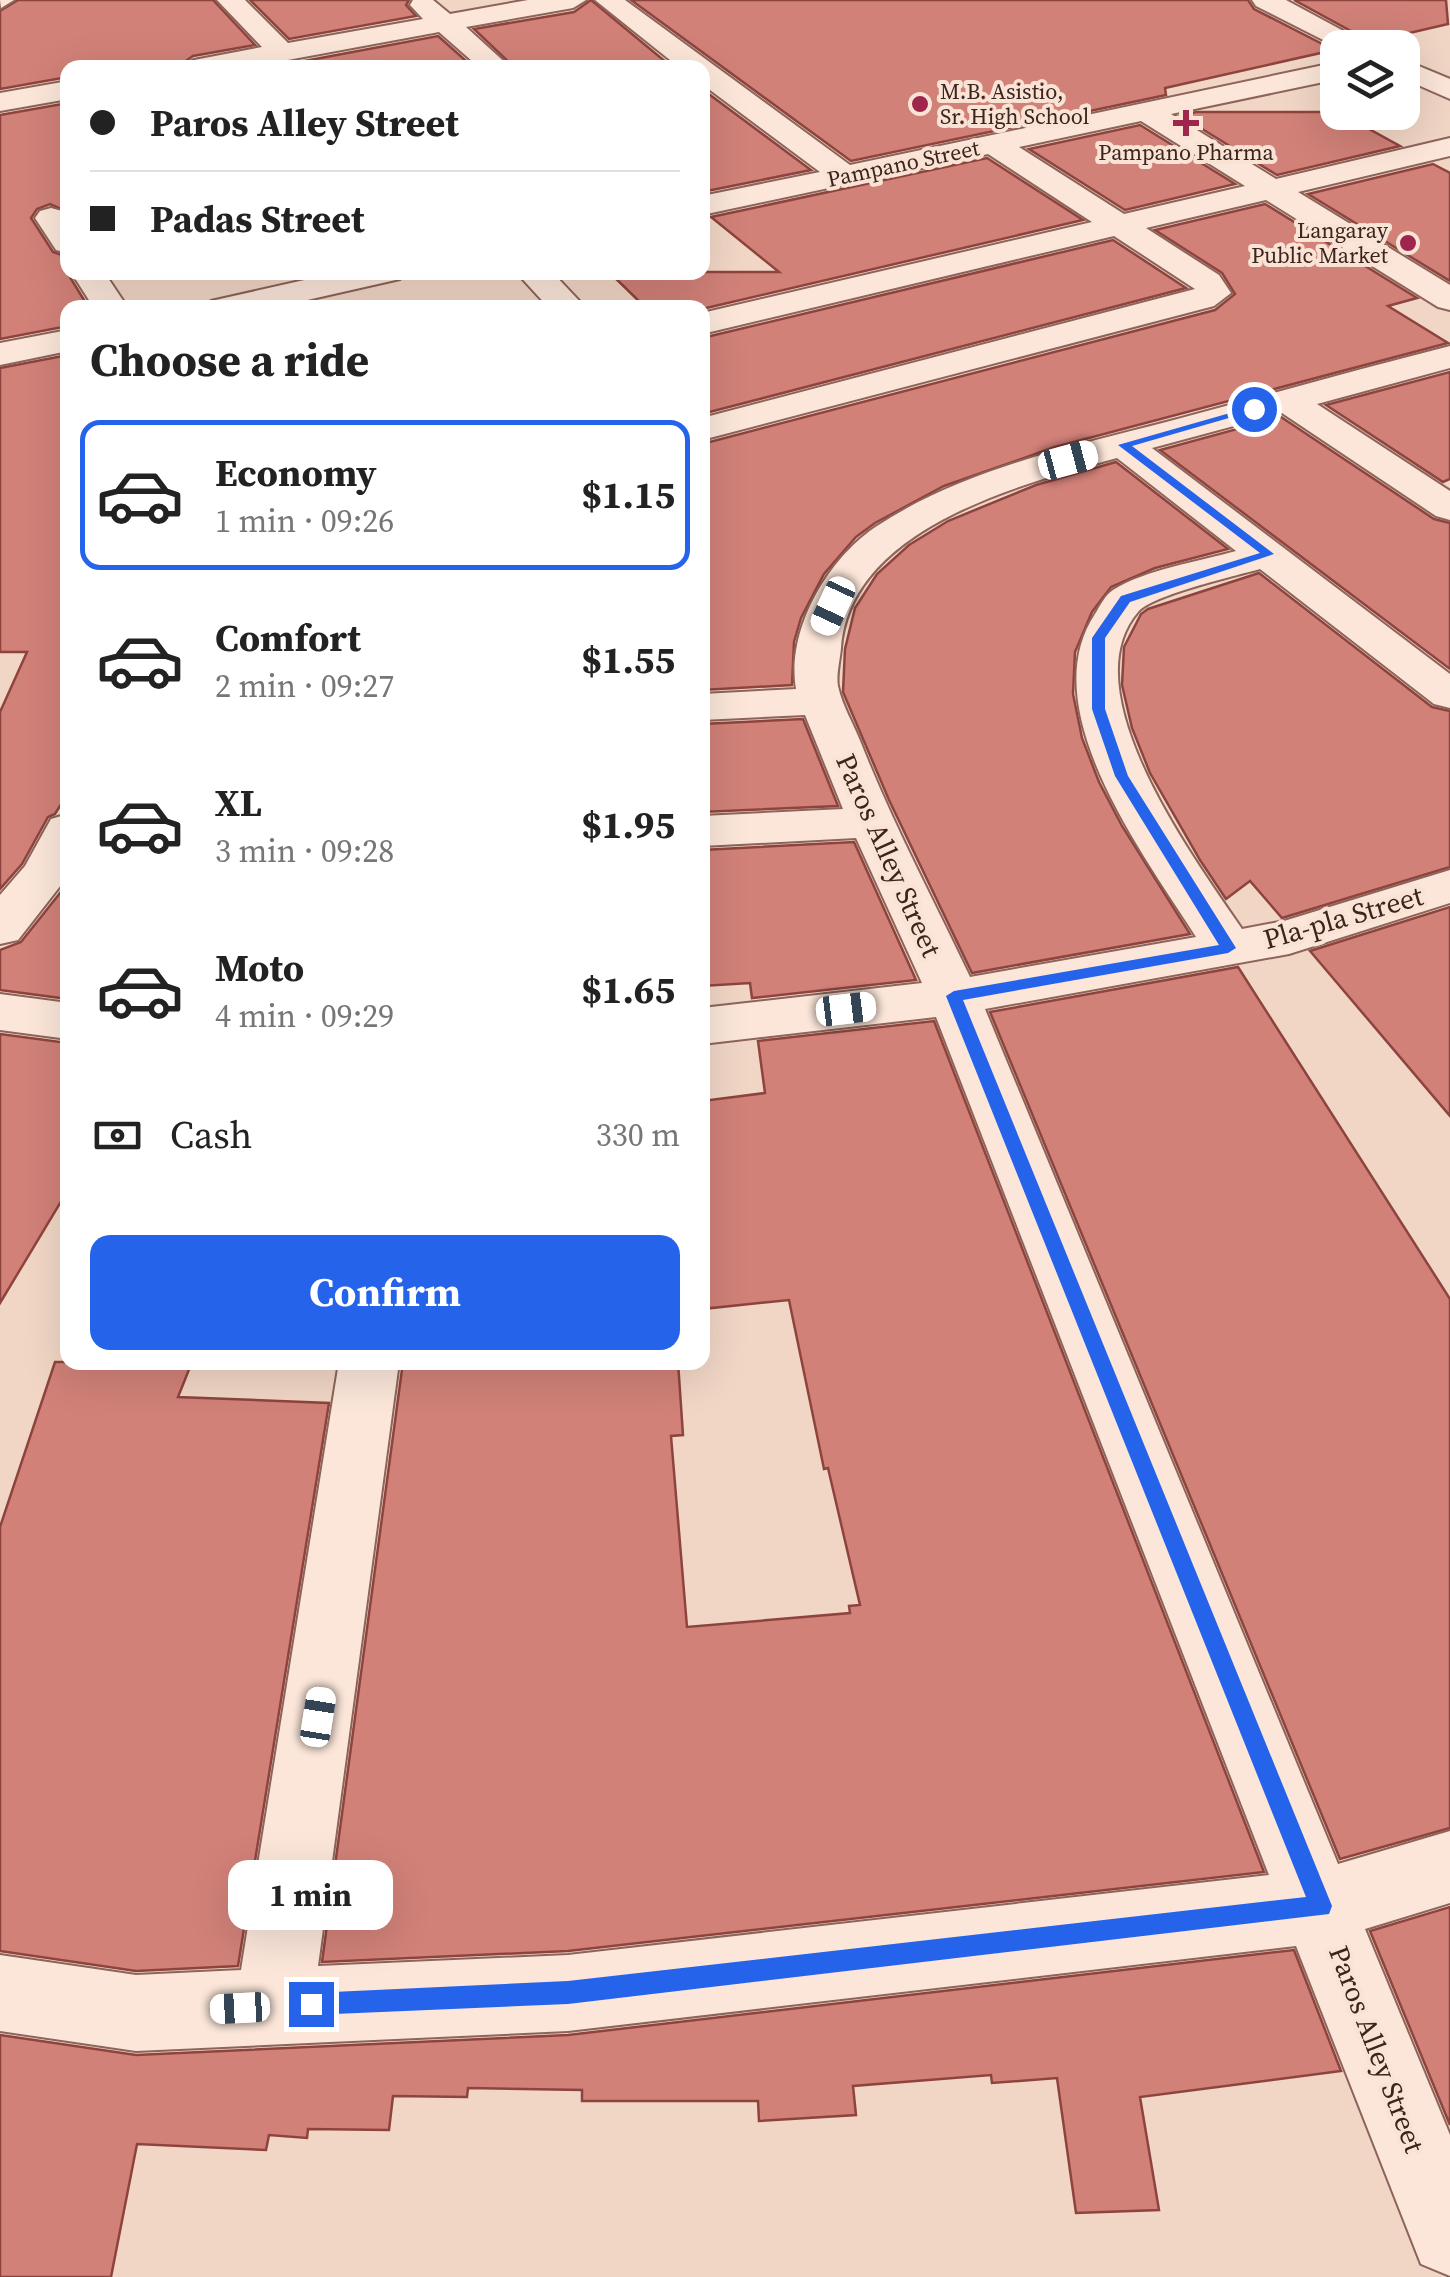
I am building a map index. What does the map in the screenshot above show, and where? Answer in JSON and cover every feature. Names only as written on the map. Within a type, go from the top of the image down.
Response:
[{"type":"street","points":[[230,0],[282,52]]},
{"type":"street","points":[[418,0],[488,60]]},
{"type":"street","points":[[238,60],[573,0]]},
{"type":"street","points":[[608,0],[689,60]]},
{"type":"street","points":[[1265,0],[1325,30]]},
{"type":"street","points":[[1420,52],[1434,49]]},
{"type":"street","name":"Pampano Street","points":[[710,204],[1320,74]]},
{"type":"street","points":[[710,76],[844,175]]},
{"type":"street","points":[[1420,76],[1450,90]]},
{"type":"street","points":[[0,102],[60,91]]},
{"type":"street","points":[[1144,111],[1450,300]]},
{"type":"street","points":[[710,427],[1202,299],[1214,292],[1207,282],[992,144]]},
{"type":"street","points":[[710,322],[1450,148]]},
{"type":"street","points":[[260,300],[351,280]]},
{"type":"street","points":[[540,280],[561,300]]},
{"type":"street","points":[[0,354],[60,342]]},
{"type":"street","name":"Paros Alley Street","points":[[1450,356],[1040,467],[942,504],[887,537],[846,580],[821,631],[816,685],[872,822],[954,996],[1450,2235]]},
{"type":"street","points":[[1287,400],[1447,503]]},
{"type":"street","points":[[1124,445],[1450,695]]},
{"type":"street","points":[[1228,948],[1122,776],[1098,709],[1098,638],[1125,599],[1268,554]]},
{"type":"street","points":[[710,707],[822,701]]},
{"type":"street","points":[[710,831],[872,822]]},
{"type":"street","points":[[0,928],[44,873],[60,844]]},
{"type":"street","name":"Pla-pla Street","points":[[710,1025],[954,996],[1289,938],[1450,886]]},
{"type":"street","points":[[0,1012],[60,1020]]},
{"type":"street","points":[[274,2006],[369,1370]]},
{"type":"street","points":[[0,1993],[136,2013],[568,1993],[1321,1906],[1450,1867]]},
{"type":"building","points":[[18,0],[213,0],[255,45],[187,60],[60,60],[60,78],[0,89],[0,11]]},
{"type":"building","points":[[250,0],[409,0],[406,5],[416,16],[289,39]]},
{"type":"building","points":[[591,0],[663,60],[507,60],[474,29],[574,12]]},
{"type":"building","name":"M.B. Asistio, Sr. High School","points":[[631,0],[1248,0],[1254,9],[1320,43],[1320,53],[1165,88],[1166,95],[851,161]]},
{"type":"building","points":[[1294,0],[1446,0],[1448,24],[1420,31],[1349,30]]},
{"type":"building","points":[[438,36],[465,60],[310,60]]},
{"type":"building","points":[[710,95],[811,170],[710,190]]},
{"type":"building","points":[[60,104],[60,208],[50,204],[37,209],[31,218],[53,252],[60,254],[60,280],[72,280],[84,300],[60,300],[60,328],[0,339],[0,115]]},
{"type":"building","points":[[1196,112],[1320,112],[1320,130],[1371,130],[1400,146],[1277,175],[1181,116]]},
{"type":"building","points":[[1140,125],[1235,184],[1125,210],[1029,149]]},
{"type":"building","points":[[987,158],[1083,220],[710,307],[710,300],[638,300],[617,280],[710,280],[710,272],[779,272],[711,217]]},
{"type":"building","name":"Langaray Public Market","points":[[1433,164],[1450,173],[1450,281],[1308,194]]},
{"type":"building","points":[[1265,204],[1417,298],[1388,306],[1448,343],[1055,447],[944,486],[875,523],[856,537],[824,574],[801,618],[794,642],[792,685],[710,690],[710,442],[1215,310],[1235,294],[1222,273],[1155,230]]},
{"type":"building","points":[[1113,240],[1186,288],[710,412],[710,336]]},
{"type":"building","points":[[60,357],[60,806],[48,817],[22,864],[0,889],[0,712],[27,652],[0,652],[0,368]]},
{"type":"building","points":[[1450,372],[1450,479],[1443,482],[1326,405]]},
{"type":"building","points":[[1281,417],[1434,519],[1450,523],[1450,669],[1160,450]]},
{"type":"building","points":[[1116,462],[1228,549],[1155,568],[1111,587],[1092,612],[1075,652],[1073,694],[1082,738],[1099,782],[1190,934],[972,973],[889,800],[843,692],[845,649],[855,608],[877,574],[909,545],[948,521],[1036,485]]},
{"type":"building","points":[[1259,573],[1432,707],[1450,711],[1450,867],[1282,918],[1250,881],[1226,899],[1200,860],[1150,773],[1132,728],[1122,685],[1124,647],[1141,614],[1148,609]]},
{"type":"building","points":[[803,719],[838,806],[710,812],[710,724]]},
{"type":"building","points":[[854,842],[916,980],[752,998],[750,983],[710,986],[710,850]]},
{"type":"building","points":[[60,893],[60,998],[0,990],[0,950],[21,942]]},
{"type":"building","points":[[1450,907],[1450,1116],[1310,951]]},
{"type":"building","points":[[1238,967],[1450,1299],[1450,1828],[1340,1859],[990,1012]]},
{"type":"building","points":[[934,1021],[1264,1872],[568,1951],[322,1962],[402,1370],[679,1370],[683,1435],[671,1436],[687,1627],[850,1613],[849,1606],[860,1605],[828,1468],[824,1469],[789,1300],[710,1308],[710,1100],[765,1093],[758,1041]]},
{"type":"building","points":[[0,1034],[60,1042],[60,1203],[0,1303]]},
{"type":"building","points":[[55,1362],[60,1362],[60,1370],[189,1370],[178,1397],[329,1403],[238,1966],[136,1971],[0,1951],[0,1527]]},
{"type":"building","points":[[1450,1907],[1450,2125],[1370,1931]]},
{"type":"building","points":[[1294,1950],[1341,2071],[1140,2097],[1159,2210],[1076,2213],[1057,2078],[992,2083],[991,2075],[853,2086],[856,2115],[759,2121],[758,2101],[582,2101],[582,2090],[468,2088],[467,2097],[393,2096],[389,2130],[308,2129],[307,2138],[269,2135],[266,2150],[137,2144],[111,2277],[0,2277],[0,2035],[136,2055],[568,2035]]},
{"type":"place","name":"M.B. Asistio, Sr. High School","points":[[920,104]]},
{"type":"place","name":"Pampano Pharma","points":[[1186,123]]},
{"type":"place","name":"Langaray Public Market","points":[[1408,243]]},
{"type":"route","points":[[311,2004],[568,1993],[1321,1906],[954,996],[1228,948],[1122,776],[1098,709],[1098,638],[1125,599],[1268,554],[1124,445],[1254,409]]}]
